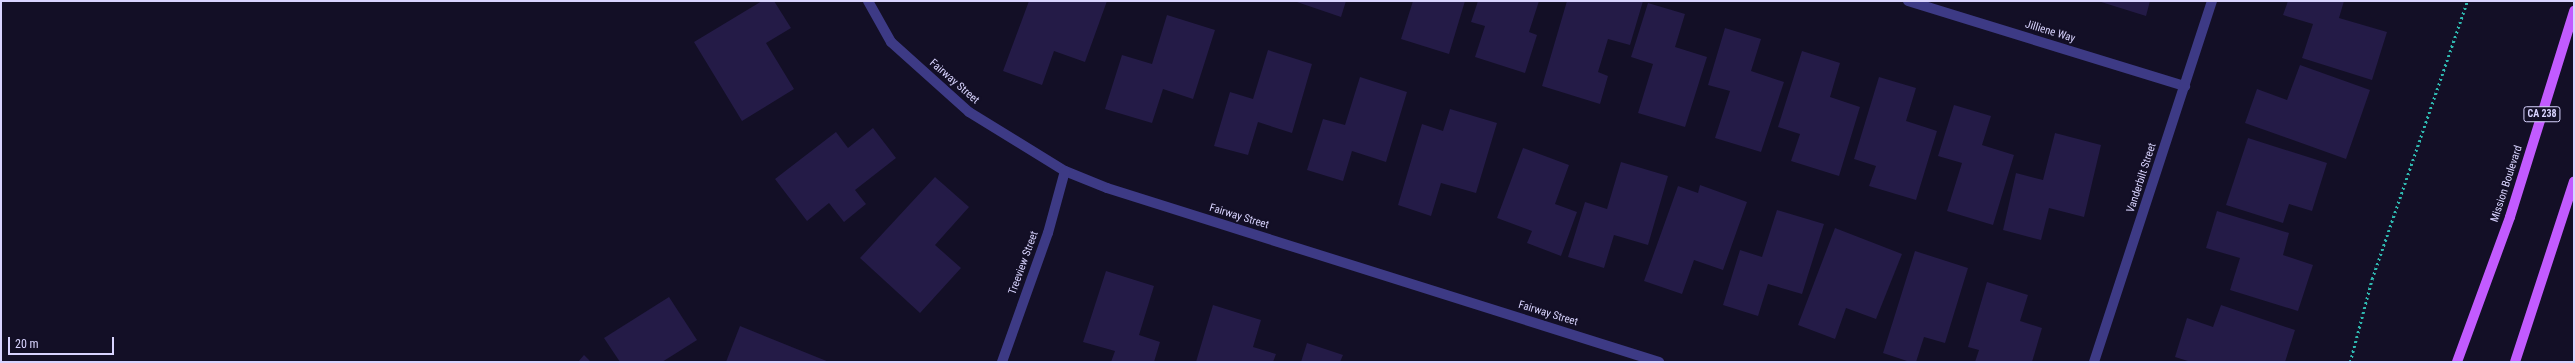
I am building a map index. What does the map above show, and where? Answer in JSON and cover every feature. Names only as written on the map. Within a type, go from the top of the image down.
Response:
[{"type":"main road","name":"Mission Boulevard","points":[[2457,362],[2510,217],[2574,11]]},
{"type":"main road","points":[[2515,362],[2574,180]]},
{"type":"street","name":"Fairway Street","points":[[868,1],[891,42],[969,112],[1065,171],[1107,188],[1659,362]]},
{"type":"street","name":"Jilliene Way","points":[[1908,1],[2185,86]]},
{"type":"street","name":"Vanderbilt Street","points":[[2094,362],[2212,1]]},
{"type":"street","name":"Treeview Street","points":[[1002,362],[1048,233],[1065,171]]},
{"type":"path","points":[[2350,362],[2372,279],[2467,1]]},
{"type":"building","points":[[762,1],[774,1],[791,28],[766,43],[794,89],[742,121],[694,42]]},
{"type":"building","points":[[1029,1],[1107,1],[1085,62],[1054,51],[1042,85],[1003,71]]},
{"type":"building","points":[[1294,1],[1346,1],[1341,17]]},
{"type":"building","points":[[1413,1],[1465,1],[1449,54],[1401,39]]},
{"type":"building","points":[[1478,1],[1539,1],[1529,32],[1537,35],[1525,73],[1475,57],[1485,26],[1471,22]]},
{"type":"building","points":[[1567,1],[1643,1],[1630,45],[1608,39],[1598,72],[1608,76],[1600,104],[1542,86]]},
{"type":"building","points":[[2098,1],[2150,1],[2146,16]]},
{"type":"building","points":[[2288,1],[2344,1],[2339,18],[2387,32],[2372,80],[2302,58],[2313,24],[2283,15]]},
{"type":"building","points":[[1648,3],[1685,14],[1675,47],[1707,57],[1685,127],[1638,113],[1653,64],[1631,57]]},
{"type":"building","points":[[1167,15],[1215,30],[1193,99],[1163,89],[1152,123],[1105,109],[1122,55],[1152,64]]},
{"type":"building","points":[[1725,28],[1761,39],[1751,71],[1784,82],[1761,152],[1715,138],[1730,91],[1708,85]]},
{"type":"building","points":[[1268,50],[1312,64],[1292,133],[1258,122],[1248,155],[1214,146],[1230,92],[1253,99]]},
{"type":"building","points":[[1802,51],[1840,63],[1830,97],[1860,107],[1839,176],[1791,161],[1800,134],[1778,127]]},
{"type":"building","points":[[2300,65],[2370,90],[2346,159],[2245,123],[2257,89],[2287,100]]},
{"type":"building","points":[[1360,77],[1407,92],[1386,162],[1352,151],[1343,181],[1307,170],[1323,119],[1345,125]]},
{"type":"building","points":[[1879,77],[1916,88],[1906,121],[1937,131],[1916,200],[1869,186],[1876,166],[1854,159]]},
{"type":"building","points":[[1954,105],[1991,116],[1982,145],[2014,155],[1993,225],[1947,211],[1962,163],[1938,156]]},
{"type":"building","points":[[1450,109],[1497,123],[1476,193],[1441,183],[1431,216],[1398,205],[1422,124],[1443,131]]},
{"type":"building","points":[[873,128],[896,158],[855,190],[866,204],[844,222],[829,203],[807,221],[775,179],[836,132],[848,148]]},
{"type":"building","points":[[2055,133],[2101,145],[2084,217],[2049,208],[2041,240],[2003,230],[2016,173],[2043,180]]},
{"type":"building","points":[[2248,138],[2327,163],[2312,211],[2289,204],[2283,223],[2226,205]]},
{"type":"building","points":[[1523,148],[1569,165],[1555,204],[1577,212],[1561,256],[1527,243],[1532,231],[1497,218]]},
{"type":"building","points":[[1621,162],[1668,176],[1648,245],[1614,235],[1604,268],[1568,257],[1585,202],[1607,209]]},
{"type":"building","points":[[935,177],[969,207],[935,245],[961,268],[920,313],[860,258]]},
{"type":"building","points":[[1700,185],[1747,202],[1723,270],[1694,260],[1682,294],[1644,281],[1678,186],[1698,193]]},
{"type":"building","points":[[1777,210],[1824,224],[1802,294],[1768,284],[1758,316],[1723,305],[1740,250],[1762,257]]},
{"type":"building","points":[[2217,211],[2289,233],[2283,255],[2313,265],[2298,311],[2230,290],[2240,258],[2206,248]]},
{"type":"building","points":[[1835,228],[1902,254],[1876,319],[1846,308],[1835,339],[1798,325]]},
{"type":"building","points":[[1915,251],[1968,268],[1945,343],[1924,337],[1916,362],[1910,362],[1883,353]]},
{"type":"building","points":[[1106,271],[1154,286],[1139,335],[1160,342],[1154,362],[1111,362],[1115,351],[1083,342]]},
{"type":"building","points":[[1987,282],[2028,295],[2020,321],[2042,328],[2032,362],[1975,362],[1979,350],[1968,347]]},
{"type":"building","points":[[669,297],[697,340],[662,362],[620,362],[604,338]]},
{"type":"building","points":[[1213,305],[1261,320],[1253,347],[1276,354],[1273,362],[1196,362]]},
{"type":"building","points":[[2221,305],[2295,330],[2285,362],[2191,362],[2175,357],[2187,318],[2213,327]]},
{"type":"building","points":[[740,326],[829,362],[726,362]]},
{"type":"building","points":[[1307,343],[1343,355],[1340,362],[1301,362]]},
{"type":"building","points":[[584,355],[591,362],[578,362]]}]
